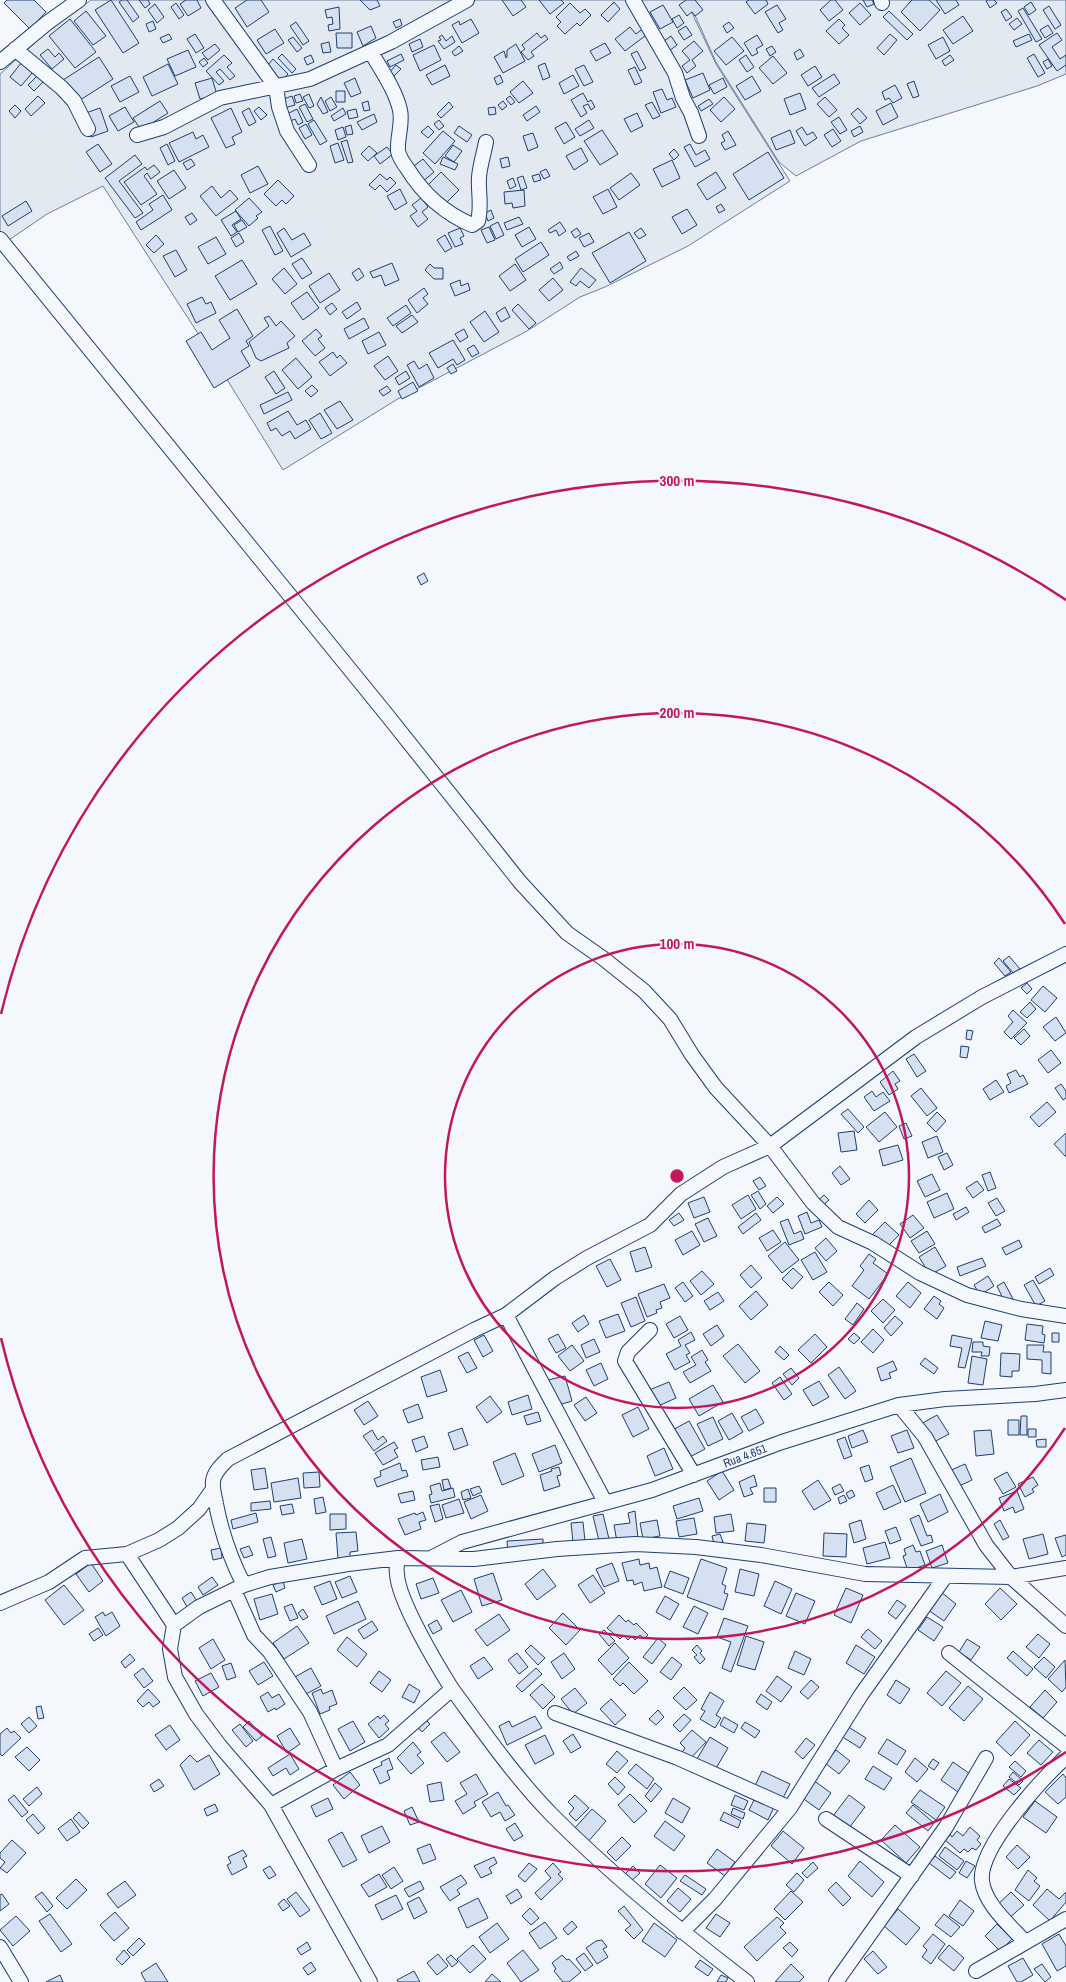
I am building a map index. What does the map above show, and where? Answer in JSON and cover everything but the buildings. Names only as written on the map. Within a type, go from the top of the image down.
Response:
[{"type":"street","points":[[0,62],[79,0]]},
{"type":"street","points":[[214,0],[276,88],[279,107],[287,131],[308,166]]},
{"type":"street","points":[[137,135],[164,126],[220,98],[250,91],[276,88],[310,79],[371,52],[467,0]]},
{"type":"street","points":[[633,0],[674,73],[699,136]]},
{"type":"street","points":[[15,49],[62,88],[74,101],[88,129]]},
{"type":"street","points":[[371,52],[400,107],[402,118],[398,153],[405,165],[415,181],[436,204],[472,225],[478,221],[480,213],[479,178],[486,142]]},
{"type":"street","points":[[0,239],[387,715],[520,882],[567,933],[644,991],[670,1019],[692,1055],[716,1088],[770,1146],[813,1203],[838,1227],[872,1243],[920,1273],[967,1295],[1021,1309],[1066,1316]]},
{"type":"street","points":[[336,1769],[310,1712],[270,1652],[254,1635],[223,1538],[213,1490],[216,1472],[228,1459],[506,1315],[555,1278],[650,1225],[681,1194],[723,1168],[770,1146],[916,1037],[982,997],[1066,954]]},
{"type":"street","points":[[506,1315],[605,1502]]},
{"type":"street","points":[[650,1330],[628,1352],[625,1361],[694,1476]]},
{"type":"street","name":"Rua 4.651","points":[[431,1558],[462,1542],[652,1490],[782,1442],[899,1405],[945,1399],[1035,1394],[1066,1390]]},
{"type":"street","points":[[899,1405],[925,1437],[986,1545],[1011,1577],[1066,1626]]},
{"type":"street","points":[[0,1604],[49,1582],[85,1558],[127,1554],[159,1540],[178,1528],[199,1509],[213,1490]]},
{"type":"street","points":[[174,1625],[199,1607],[239,1588],[270,1577],[398,1558],[490,1558],[557,1549],[635,1544],[696,1547],[761,1555],[865,1574],[1011,1577],[1066,1568]]},
{"type":"street","points":[[127,1554],[174,1625],[170,1649],[175,1677],[196,1714],[220,1746],[271,1805],[370,1982]]},
{"type":"street","points":[[398,1558],[396,1575],[404,1600],[437,1664],[494,1746],[551,1813],[610,1869],[682,1932],[747,1982]]},
{"type":"street","points":[[682,1932],[715,1898],[790,1808],[861,1695],[945,1577]]},
{"type":"street","points":[[949,1653],[1066,1746]]},
{"type":"street","points":[[271,1805],[336,1769],[388,1745],[452,1688]]},
{"type":"street","points":[[554,1713],[678,1758],[790,1808]]},
{"type":"street","points":[[1025,1942],[990,1902],[982,1882],[982,1866],[988,1853],[1006,1827],[1047,1775],[1066,1757]]},
{"type":"street","points":[[836,1982],[946,1827],[986,1758]]},
{"type":"street","points":[[826,1819],[912,1876]]},
{"type":"street","points":[[976,1970],[1066,1919]]},
{"type":"street","points":[[0,1947],[21,1982]]},
{"type":"shaded area","points":[[91,0],[686,0],[716,64],[790,181],[688,246],[605,287],[580,297],[527,331],[396,400],[283,470],[103,186],[47,214],[6,242],[0,234],[0,74],[46,33]]},
{"type":"shaded area","points":[[688,0],[1066,0],[1066,74],[1037,86],[861,141],[796,176],[779,162],[716,62]]}]
